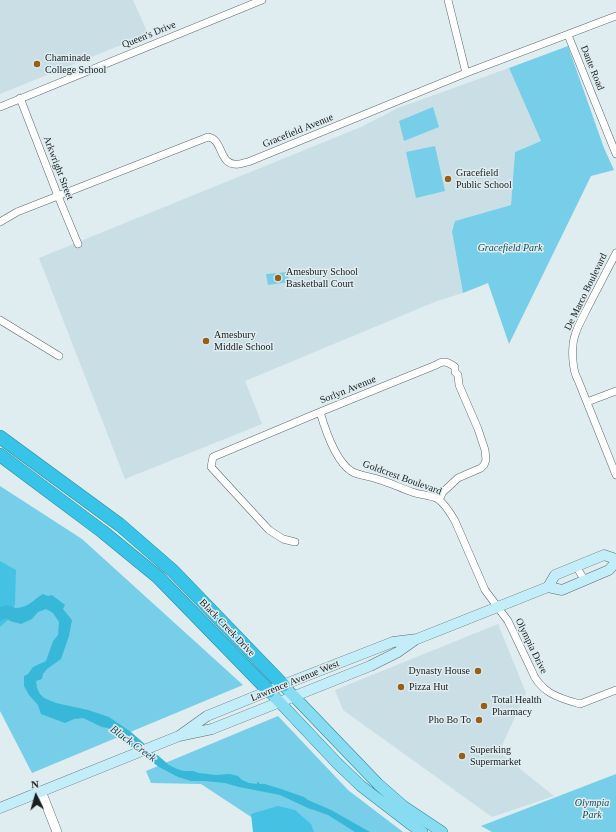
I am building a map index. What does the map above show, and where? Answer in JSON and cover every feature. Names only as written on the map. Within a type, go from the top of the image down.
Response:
[{"type":"highway","name":"Black Creek Drive","points":[[0,437],[120,525],[173,571],[283,685]]},
{"type":"highway","name":"Black Creek Drive","points":[[0,456],[104,532],[158,577],[269,691]]},
{"type":"main road","name":"Lawrence Avenue West","points":[[548,587],[555,575],[576,566],[604,555],[616,559]]},
{"type":"main road","name":"Lawrence Avenue West","points":[[0,808],[179,736],[212,728],[370,666],[398,652],[417,639],[548,587],[562,590],[609,570],[616,562]]},
{"type":"main road","name":"Lawrence Avenue West","points":[[179,736],[207,716],[283,685],[393,642],[417,639]]},
{"type":"main road","name":"Black Creek Drive","points":[[283,685],[378,784],[403,806],[442,832]]},
{"type":"main road","name":"Black Creek Drive","points":[[269,691],[337,763],[361,786],[409,824],[422,832]]},
{"type":"street","name":"Queen's Drive","points":[[0,107],[262,0]]},
{"type":"street","points":[[448,0],[466,73]]},
{"type":"street","name":"Gracefield Avenue","points":[[0,222],[18,212],[208,137],[213,138],[216,141],[223,157],[230,163],[237,164],[248,162],[466,73],[616,16]]},
{"type":"street","name":"Dante Road","points":[[568,35],[616,154]]},
{"type":"street","name":"Arkwright Street","points":[[20,98],[78,244]]},
{"type":"street","name":"De Marco Boulevard","points":[[616,253],[574,336],[573,350],[574,371],[616,475]]},
{"type":"street","points":[[0,320],[59,356]]},
{"type":"street","name":"Sorlyn Avenue","points":[[296,542],[279,537],[267,529],[211,467],[213,457],[441,362],[450,363],[455,367],[455,372],[458,375],[460,385],[485,450],[486,460],[481,468],[458,478],[443,492],[438,500]]},
{"type":"street","points":[[587,402],[616,391]]},
{"type":"street","name":"Goldcrest Boulevard","points":[[320,412],[324,426],[334,448],[343,463],[351,471],[361,475],[377,478],[414,493],[424,494],[438,500],[449,511],[455,521],[485,590],[498,607]]},
{"type":"street","points":[[576,566],[584,580]]},
{"type":"street","name":"Olympia Drive","points":[[498,607],[508,621],[534,677],[543,689],[557,696],[580,704],[616,690]]},
{"type":"street","points":[[41,791],[57,832]]},
{"type":"shaded area","name":"Chaminade College School","points":[[0,0],[133,0],[148,34],[0,94]]},
{"type":"shaded area","name":"Amesbury Middle School","points":[[509,68],[541,141],[515,152],[511,205],[455,221],[452,233],[463,293],[437,301],[245,381],[262,424],[125,479],[39,258],[361,127],[398,108]]},
{"type":"shaded area","points":[[0,561],[16,570],[15,604],[11,617],[0,627]]},
{"type":"shaded area","points":[[498,624],[526,693],[499,752],[554,796],[492,817],[343,710],[335,690]]},
{"type":"shaded area","points":[[278,806],[295,810],[311,824],[314,832],[253,832],[251,814]]},
{"type":"green space","name":"Gracefield Park","points":[[568,46],[604,148],[614,170],[591,176],[509,344],[488,283],[463,293],[452,232],[455,221],[511,205],[515,152],[541,141],[509,68]]},
{"type":"green space","points":[[433,107],[439,127],[404,141],[399,121]]},
{"type":"green space","points":[[435,146],[445,191],[416,198],[406,152]]},
{"type":"green space","name":"Amesbury School Basketball Court","points":[[288,272],[289,282],[268,285],[266,274]]},
{"type":"green space","points":[[0,486],[82,539],[243,685],[32,773],[0,711]]},
{"type":"green space","points":[[278,716],[348,790],[403,832],[274,832],[201,784],[151,783],[146,771]]},
{"type":"green space","name":"Olympia Park","points":[[616,774],[616,832],[492,832],[481,826]]},
{"type":"water","name":"Black Creek","points":[[43,594],[48,596],[52,595],[65,605],[63,609],[72,620],[69,636],[61,659],[47,669],[43,674],[42,679],[36,681],[37,688],[44,698],[56,703],[88,710],[109,717],[131,732],[169,765],[177,769],[216,775],[230,774],[238,776],[242,780],[249,783],[257,784],[258,782],[260,784],[281,789],[304,797],[331,810],[370,832],[355,832],[328,815],[310,809],[280,795],[225,783],[191,781],[178,777],[159,767],[119,738],[108,728],[102,727],[83,718],[74,719],[65,723],[41,714],[38,705],[29,695],[24,686],[24,676],[28,674],[33,667],[46,661],[53,641],[58,635],[59,622],[53,613],[46,609],[38,612],[32,619],[21,624],[10,621],[6,618],[0,621],[0,607],[24,607]]},
{"type":"place","name":"Chaminade College School","points":[[37,64]]},
{"type":"place","name":"Gracefield Public School","points":[[448,179]]},
{"type":"place","name":"Amesbury School Basketball Court","points":[[278,278]]},
{"type":"place","name":"Amesbury Middle School","points":[[206,341]]},
{"type":"place","name":"Dynasty House","points":[[478,671]]},
{"type":"place","name":"Pizza Hut","points":[[401,687]]},
{"type":"place","name":"Total Health Pharmacy","points":[[484,706]]},
{"type":"place","name":"Pho Bo To","points":[[479,720]]},
{"type":"place","name":"Superking Supermarket","points":[[462,756]]}]
